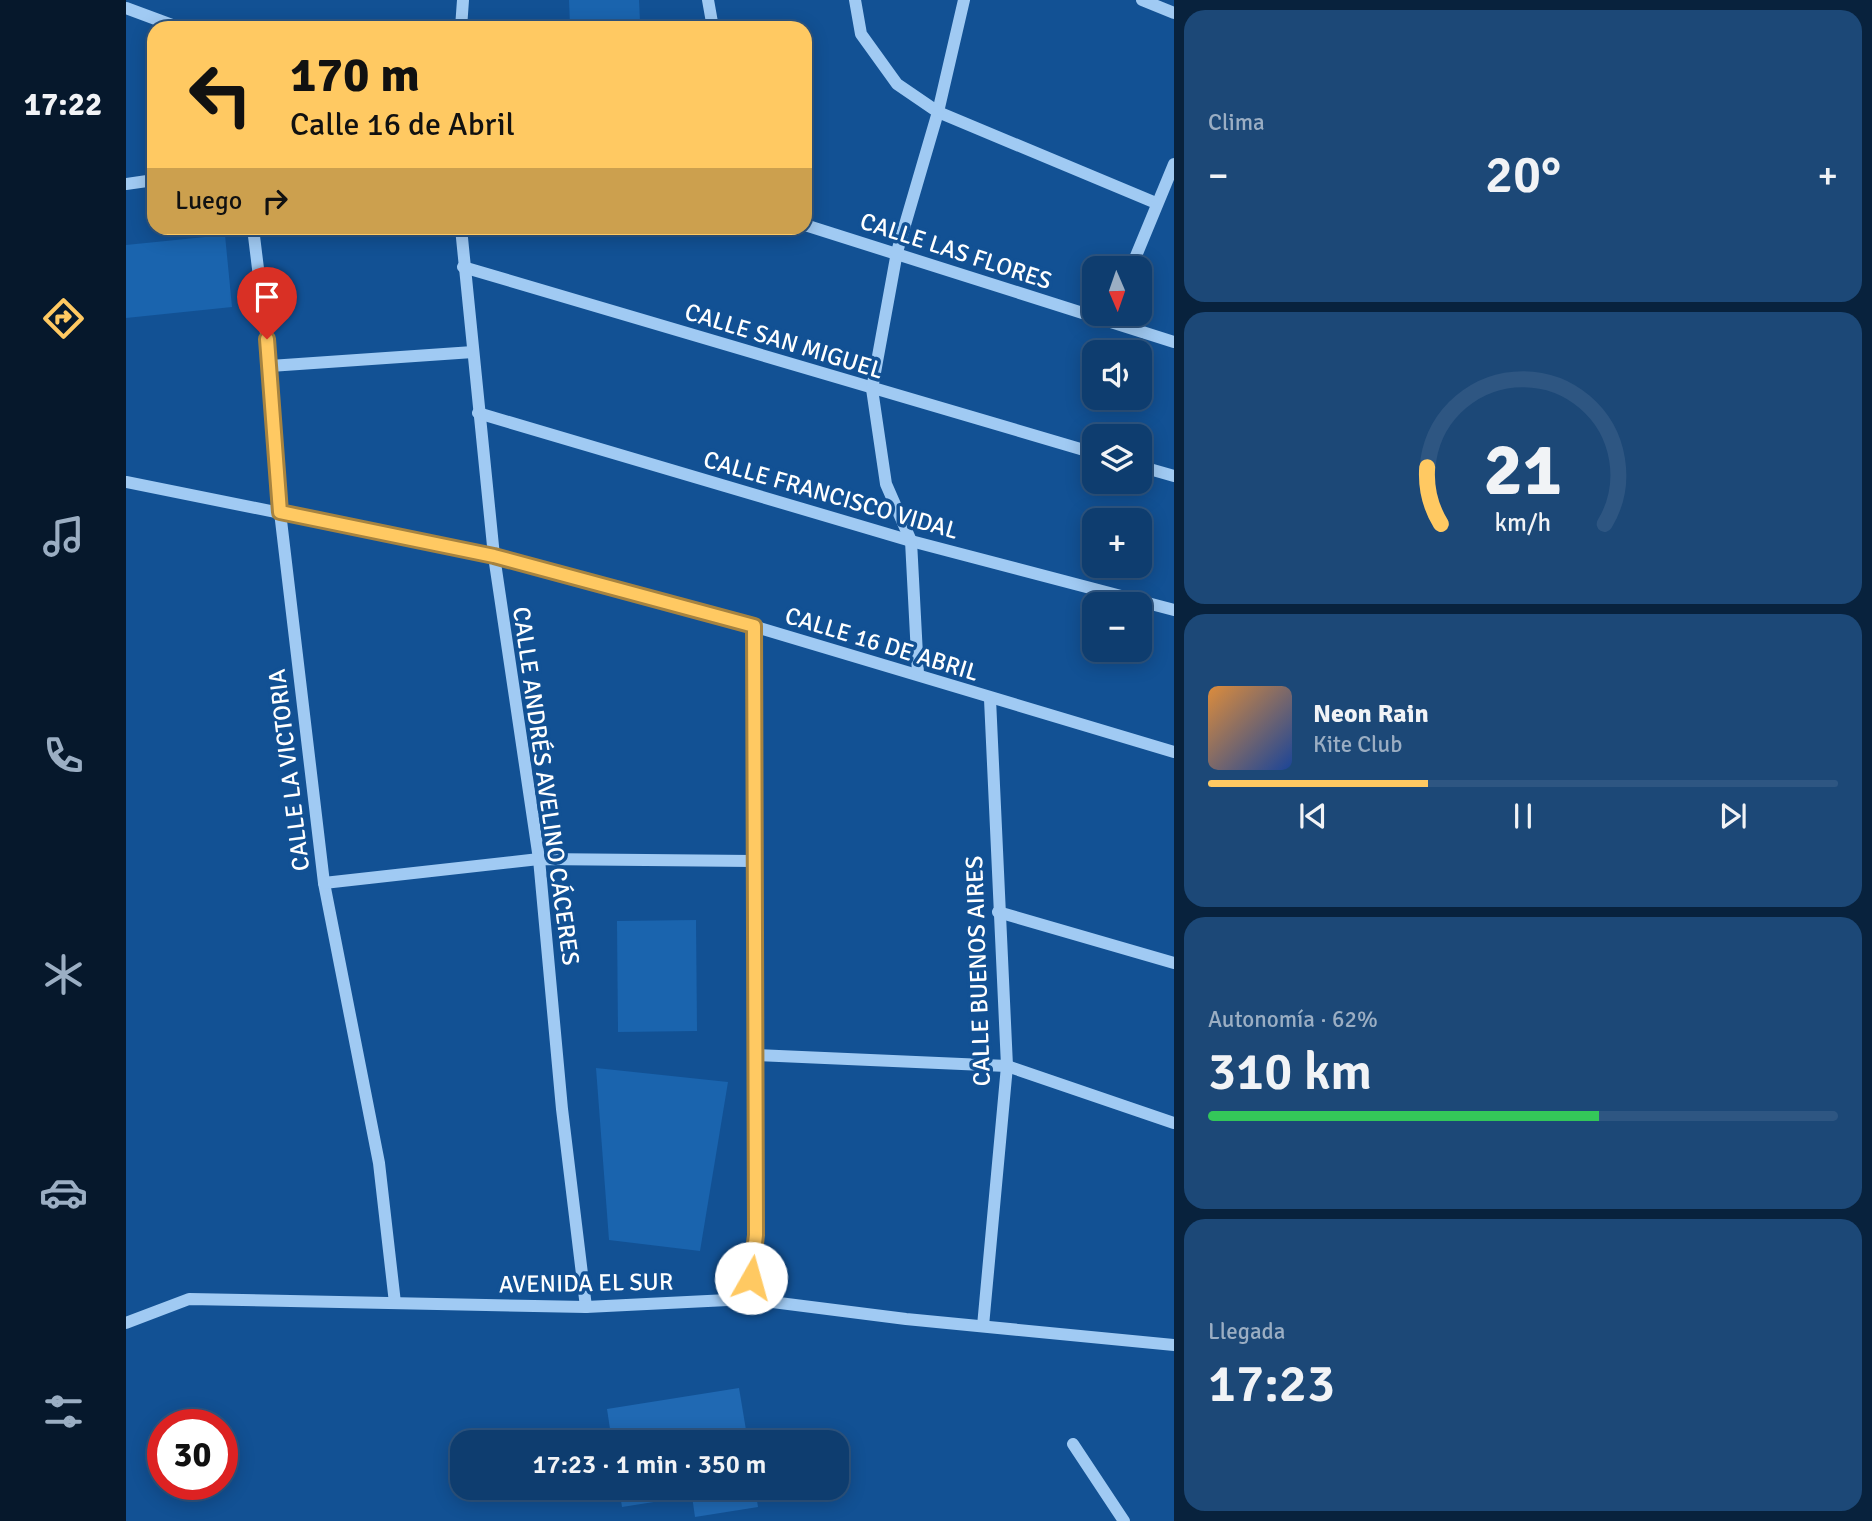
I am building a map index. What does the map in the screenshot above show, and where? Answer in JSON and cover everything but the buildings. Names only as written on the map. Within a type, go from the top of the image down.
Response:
[{"type":"street","points":[[462,21],[463,0]]},
{"type":"street","points":[[708,0],[712,21]]},
{"type":"street","points":[[855,0],[861,34],[897,84],[938,112],[1156,203]]},
{"type":"street","points":[[918,674],[911,541],[886,484],[872,389],[897,252],[938,112],[964,0]]},
{"type":"street","points":[[1142,0],[1174,13]]},
{"type":"street","points":[[126,8],[161,21]]},
{"type":"street","points":[[1136,256],[1174,164]]},
{"type":"street","points":[[126,184],[147,181]]},
{"type":"street","name":"CALLE LAS FLORES","points":[[812,227],[1082,309]]},
{"type":"street","name":"CALLE LA VICTORIA","points":[[254,235],[270,366],[280,512],[324,883],[379,1163],[395,1303]]},
{"type":"street","name":"CALLE ANDRÉS AVELINO CÁCERES","points":[[461,235],[494,556],[539,859],[562,1109],[586,1307]]},
{"type":"street","name":"CALLE SAN MIGUEL","points":[[463,267],[1082,450]]},
{"type":"street","name":"CALLE LAS FLORES","points":[[1132,326],[1174,342]]},
{"type":"street","points":[[270,366],[473,352]]},
{"type":"street","name":"CALLE FRANCISCO VIDAL","points":[[478,413],[911,541],[1174,610]]},
{"type":"street","points":[[1152,470],[1174,476]]},
{"type":"street","name":"CALLE 16 DE ABRIL","points":[[126,482],[494,556],[754,626],[918,674],[990,699],[1174,752]]},
{"type":"street","points":[[748,1299],[756,1235],[752,861],[754,626]]},
{"type":"street","name":"CALLE BUENOS AIRES","points":[[982,1326],[1007,1066],[990,699]]},
{"type":"street","points":[[324,883],[539,859],[752,861]]},
{"type":"street","points":[[998,912],[1174,963]]},
{"type":"street","points":[[756,1055],[1007,1066],[1174,1123]]},
{"type":"street","name":"AVENIDA EL SUR","points":[[126,1323],[189,1299],[586,1307],[748,1299],[1174,1345]]},
{"type":"street","points":[[1073,1444],[1124,1521]]},
{"type":"shaded area","points":[[569,0],[639,0],[640,21],[570,21]]},
{"type":"shaded area","points":[[225,235],[232,307],[126,318],[126,245]]},
{"type":"shaded area","points":[[696,920],[697,1031],[618,1032],[617,921]]},
{"type":"shaded area","points":[[596,1068],[728,1082],[700,1251],[609,1240]]},
{"type":"route","points":[[267,339],[280,512],[494,556],[754,626],[752,861],[756,1235],[751,1278]]}]
